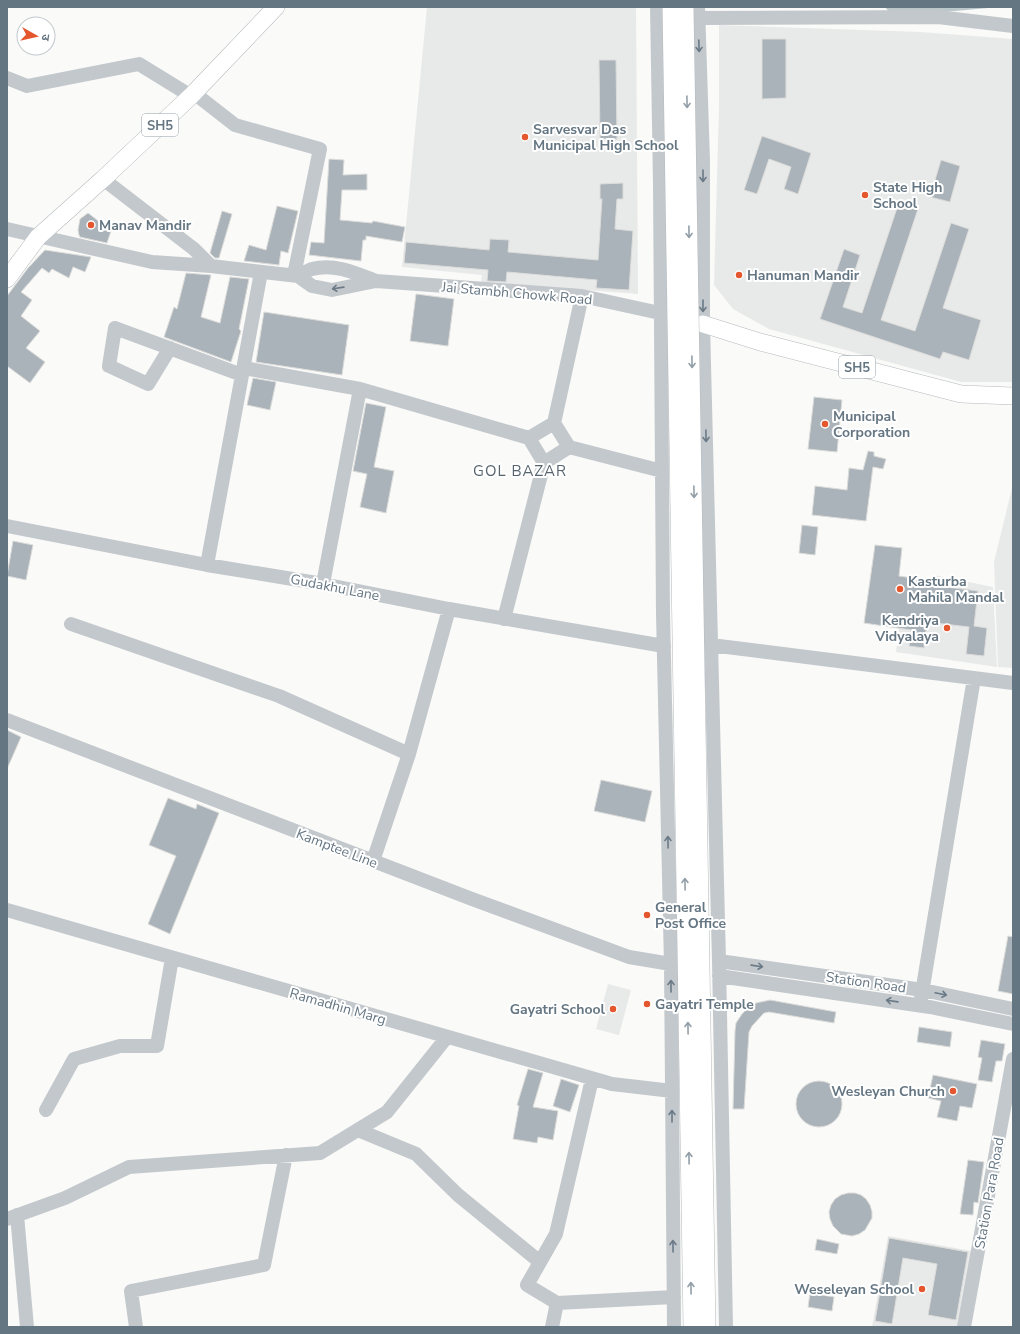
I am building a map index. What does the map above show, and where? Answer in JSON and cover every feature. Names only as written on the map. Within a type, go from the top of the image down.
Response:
[{"type":"main road","name":"SH5","points":[[7,279],[38,237],[103,179],[192,95],[276,7]]},
{"type":"main road","points":[[671,7],[692,1327]]},
{"type":"main road","points":[[686,7],[707,1327]]},
{"type":"main road","name":"SH5","points":[[703,324],[760,342],[961,394],[1009,400]]},
{"type":"street","points":[[657,7],[664,646],[671,964],[674,1327]]},
{"type":"street","points":[[726,1327],[719,960],[703,324],[703,161],[698,13],[938,17],[1013,26]]},
{"type":"street","points":[[7,78],[27,86],[139,64],[192,95],[235,125],[320,149],[296,276]]},
{"type":"street","points":[[103,179],[194,249],[211,266]]},
{"type":"street","name":"Jai Stambh Chowk Road","points":[[7,229],[152,262],[211,266],[296,276],[312,286],[332,290],[376,281],[582,296],[661,313],[703,324]]},
{"type":"street","name":"Jai Stambh Chowk Road","points":[[296,276],[312,269],[332,267],[356,273],[376,281]]},
{"type":"street","points":[[207,565],[261,272]]},
{"type":"street","points":[[582,296],[554,423],[569,447],[662,471]]},
{"type":"street","points":[[170,348],[148,384],[110,366],[115,328],[243,372],[360,389],[529,438],[544,463]]},
{"type":"street","points":[[323,584],[360,389]]},
{"type":"street","points":[[529,438],[554,423]]},
{"type":"street","points":[[504,619],[544,463],[569,447]]},
{"type":"street","name":"Gudakhu Lane","points":[[7,526],[207,565],[323,584],[449,609],[664,646]]},
{"type":"street","points":[[373,862],[409,754],[449,609]]},
{"type":"street","points":[[71,624],[279,696],[409,754]]},
{"type":"street","points":[[711,645],[1013,683]]},
{"type":"street","points":[[920,1005],[974,678]]},
{"type":"street","name":"Kamptee Line","points":[[7,720],[373,862],[629,958],[671,964]]},
{"type":"street","name":"Ramadhin Marg","points":[[7,911],[592,1079],[612,1084],[672,1091]]},
{"type":"street","points":[[46,1110],[74,1059],[120,1046],[157,1046],[172,958]]},
{"type":"street","name":"Station Road","points":[[719,960],[922,990],[1013,1009]]},
{"type":"street","name":"Station Road","points":[[719,976],[920,1005],[1013,1024]]},
{"type":"street","points":[[27,1327],[12,1217],[65,1198],[129,1167],[320,1153],[388,1112],[447,1037]]},
{"type":"street","name":"Station Para Road","points":[[964,1327],[1013,1059]]},
{"type":"street","points":[[592,1079],[556,1234],[527,1285],[557,1303],[674,1297]]},
{"type":"street","points":[[358,1130],[416,1154],[458,1195],[540,1262]]},
{"type":"street","points":[[136,1327],[131,1291],[264,1265],[286,1155]]},
{"type":"street","points":[[552,1327],[557,1303]]},
{"type":"shaded area","name":"Sarvesvar Das Municipal High School","points":[[427,7],[636,7],[638,294],[481,282],[482,275],[402,267]]},
{"type":"shaded area","points":[[885,7],[999,7],[891,14]]},
{"type":"shaded area","name":"State High School","points":[[719,25],[920,32],[1013,39],[1013,382],[961,382],[769,329],[733,309],[714,285],[719,106]]},
{"type":"shaded area","points":[[1013,484],[1013,668],[998,667],[994,562]]},
{"type":"shaded area","name":"Kendriya Vidyalaya","points":[[934,575],[993,587],[997,667],[896,652],[903,600],[930,604]]},
{"type":"shaded area","name":"Gayatri School","points":[[608,984],[631,990],[619,1035],[596,1029]]},
{"type":"shaded area","name":"Weseleyan School","points":[[888,1236],[972,1251],[958,1327],[872,1327]]},
{"type":"building","points":[[762,39],[786,39],[786,98],[762,99]]},
{"type":"building","points":[[599,60],[616,60],[617,139],[600,139]]},
{"type":"building","points":[[762,136],[811,153],[798,194],[784,189],[791,167],[769,159],[757,194],[744,190]]},
{"type":"building","points":[[329,159],[344,160],[343,175],[367,174],[367,190],[342,190],[340,220],[372,223],[373,221],[405,227],[402,242],[366,236],[366,240],[363,240],[361,261],[309,255],[311,242],[324,243]]},
{"type":"building","points":[[941,160],[960,166],[950,202],[930,197]]},
{"type":"building","points":[[623,183],[623,199],[617,199],[615,229],[633,231],[629,290],[596,288],[597,280],[507,272],[506,282],[487,281],[488,270],[404,263],[406,242],[489,250],[490,239],[509,240],[508,252],[598,260],[602,199],[600,199],[600,184]]},
{"type":"building","points":[[899,202],[918,209],[881,320],[915,331],[951,223],[969,229],[943,308],[981,320],[969,360],[943,352],[940,359],[820,319],[844,249],[860,255],[843,307],[862,313]]},
{"type":"building","points":[[277,206],[298,211],[288,253],[281,251],[279,265],[244,261],[249,245],[266,250]]},
{"type":"building","points":[[222,211],[232,214],[219,258],[215,258],[210,253]]},
{"type":"building","name":"Manav Mandir","points":[[88,213],[111,231],[107,243],[80,237],[78,230],[80,219]]},
{"type":"building","points":[[45,250],[91,257],[85,272],[73,267],[69,278],[52,269],[49,273],[42,268],[21,292],[32,300],[21,316],[40,331],[26,348],[45,362],[30,383],[7,366],[7,296],[28,268]]},
{"type":"building","points":[[186,273],[211,275],[201,317],[220,323],[230,277],[249,279],[239,329],[241,331],[231,362],[164,337],[174,307],[177,309]]},
{"type":"building","points":[[416,294],[454,299],[448,346],[410,341]]},
{"type":"building","points":[[264,312],[349,325],[342,375],[256,362]]},
{"type":"building","points":[[253,378],[276,382],[270,410],[247,405]]},
{"type":"building","name":"Municipal Corporation","points":[[814,397],[842,400],[837,452],[808,449]]},
{"type":"building","points":[[366,403],[386,407],[374,467],[394,471],[386,513],[360,507],[367,474],[353,471]]},
{"type":"building","points":[[868,451],[874,452],[874,456],[886,459],[883,469],[873,467],[866,521],[812,515],[815,486],[847,490],[849,468],[863,470]]},
{"type":"building","points":[[802,525],[818,527],[815,555],[799,553]]},
{"type":"building","points":[[13,541],[33,545],[26,580],[7,576]]},
{"type":"building","points":[[875,545],[902,548],[899,576],[932,581],[931,585],[978,591],[974,626],[987,628],[984,656],[966,654],[969,627],[927,622],[924,648],[909,646],[911,630],[864,623]]},
{"type":"building","points":[[7,730],[21,737],[7,769]]},
{"type":"building","points":[[601,780],[652,791],[645,822],[594,811]]},
{"type":"building","points":[[168,798],[196,809],[197,804],[219,813],[170,934],[148,924],[176,856],[149,845]]},
{"type":"building","points":[[1008,936],[1013,937],[1013,994],[998,991]]},
{"type":"building","points":[[770,1000],[836,1012],[834,1023],[769,1012],[764,1013],[752,1026],[749,1032],[744,1109],[733,1109],[736,1023],[748,1008],[756,1003]]},
{"type":"building","points":[[919,1027],[952,1032],[950,1047],[917,1042]]},
{"type":"building","points":[[981,1040],[1005,1044],[1002,1061],[996,1061],[992,1082],[978,1080],[982,1058],[978,1057]]},
{"type":"building","points":[[528,1069],[543,1073],[533,1107],[558,1111],[553,1140],[538,1137],[537,1143],[513,1139],[519,1106],[517,1105]]},
{"type":"building","name":"Wesleyan Church","points":[[933,1075],[977,1084],[972,1108],[960,1106],[957,1121],[937,1117],[941,1101],[928,1098]]},
{"type":"building","points":[[561,1079],[579,1085],[570,1112],[553,1106]]},
{"type":"building","points":[[824,1081],[836,1087],[841,1095],[841,1113],[836,1121],[828,1126],[814,1127],[802,1121],[797,1113],[796,1099],[802,1087],[810,1082]]},
{"type":"building","points":[[968,1160],[984,1162],[978,1203],[974,1202],[973,1215],[960,1214]]},
{"type":"building","points":[[848,1193],[861,1195],[870,1205],[872,1212],[872,1218],[865,1230],[852,1236],[841,1234],[833,1226],[829,1212],[835,1199]]},
{"type":"building","points":[[889,1238],[968,1252],[956,1320],[928,1315],[937,1264],[903,1258],[892,1324],[875,1321]]},
{"type":"building","points":[[817,1239],[839,1244],[837,1254],[815,1250]]},
{"type":"building","points":[[810,1293],[834,1297],[832,1311],[808,1307]]},
{"type":"place","name":"Sarvesvar Das Municipal High School","points":[[525,137]]},
{"type":"place","name":"State High School","points":[[865,195]]},
{"type":"place","name":"Manav Mandir","points":[[91,225]]},
{"type":"place","name":"Hanuman Mandir","points":[[739,275]]},
{"type":"place","name":"Municipal Corporation","points":[[825,424]]},
{"type":"place","name":"Kasturba Mahila Mandal","points":[[900,589]]},
{"type":"place","name":"Kendriya Vidyalaya","points":[[947,628]]},
{"type":"place","name":"General Post Office","points":[[647,915]]},
{"type":"place","name":"Gayatri Temple","points":[[647,1004]]},
{"type":"place","name":"Gayatri School","points":[[613,1009]]},
{"type":"place","name":"Wesleyan Church","points":[[953,1091]]},
{"type":"place","name":"Weseleyan School","points":[[922,1289]]},
{"type":"district","name":"GOL BAZAR","points":[[520,471]]}]
